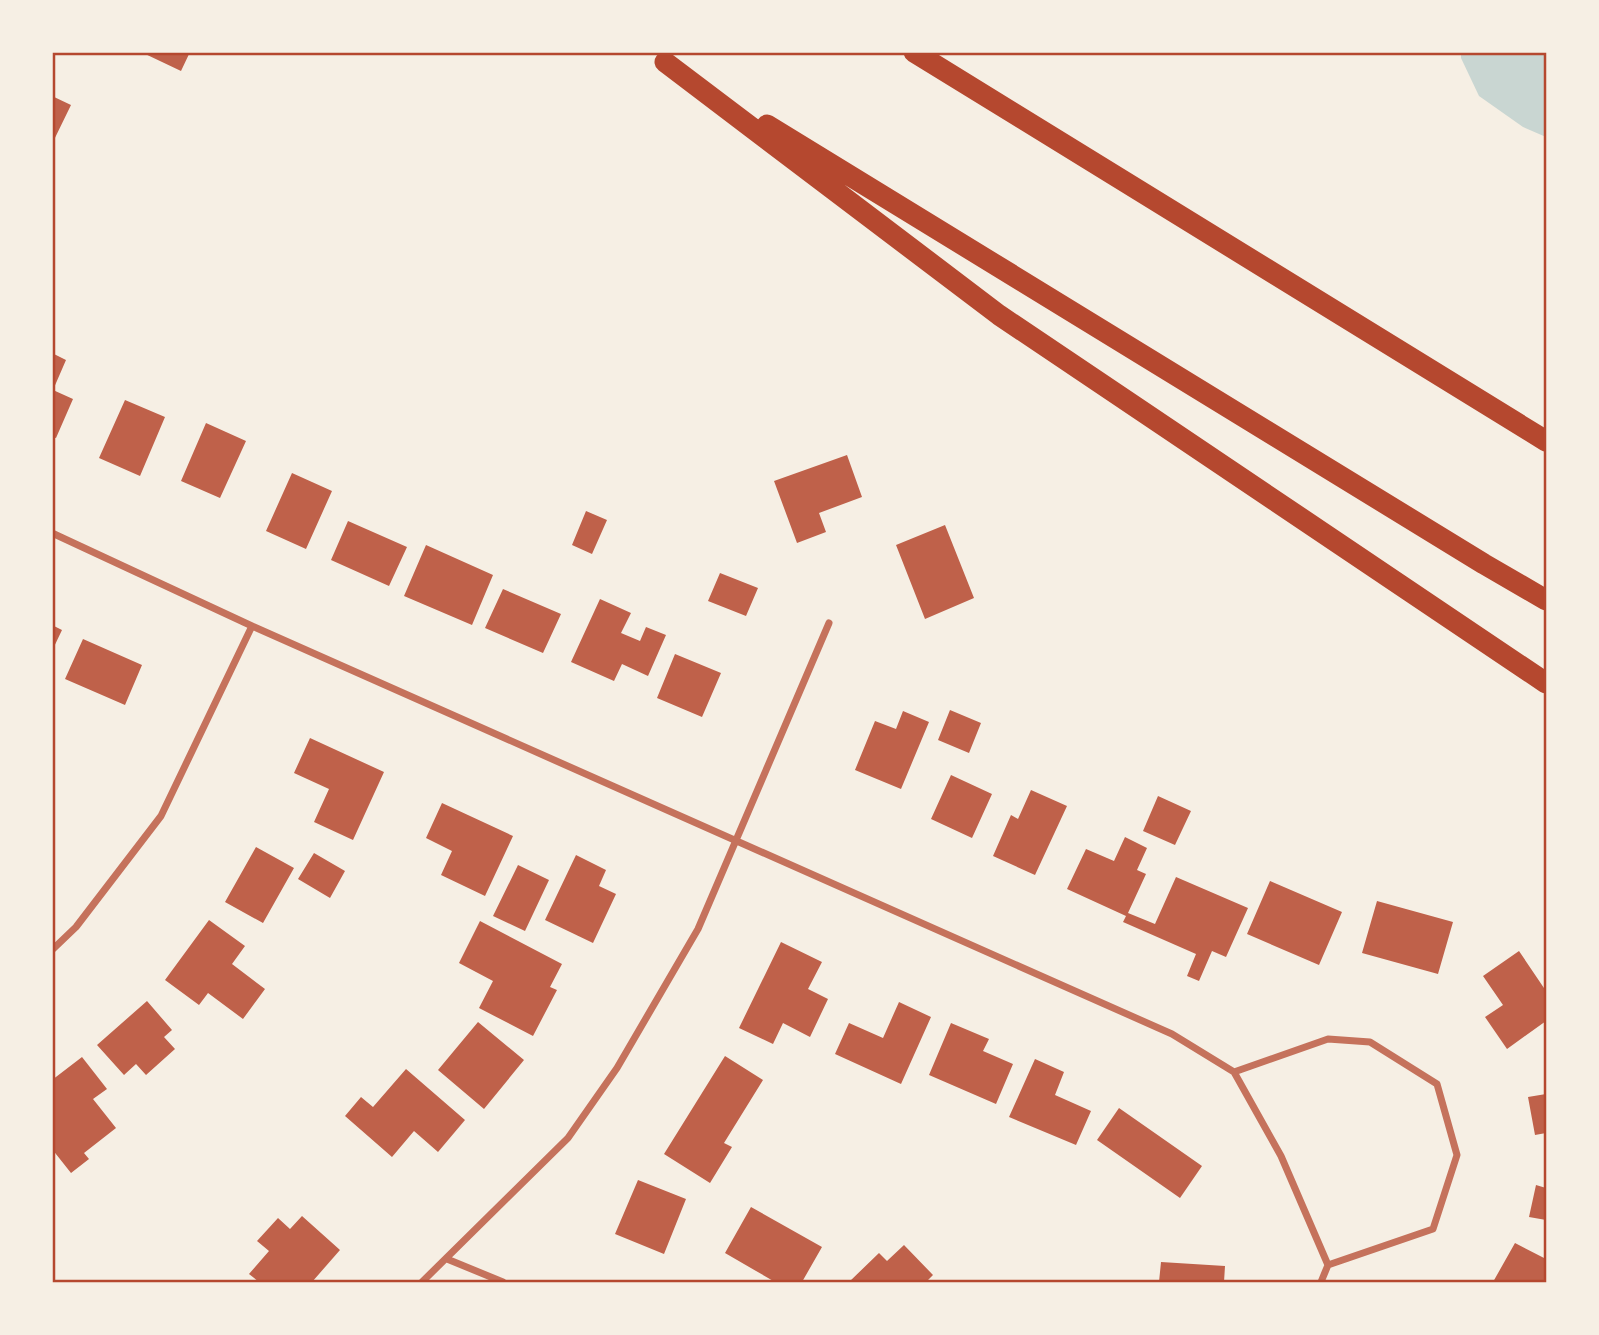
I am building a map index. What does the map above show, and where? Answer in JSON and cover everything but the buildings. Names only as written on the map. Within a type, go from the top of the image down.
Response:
[{"type":"highway","points":[[914,52],[1546,441]]},
{"type":"highway","points":[[657,57],[1546,600]]},
{"type":"highway","points":[[657,57],[999,315],[1546,682]]},
{"type":"street","points":[[52,533],[252,626],[1172,1034],[1234,1072],[1280,1156],[1328,1265],[1321,1283]]},
{"type":"street","points":[[422,1283],[568,1138],[617,1068],[698,929],[829,622]]},
{"type":"street","points":[[52,950],[76,927],[160,817],[252,626]]},
{"type":"street","points":[[1234,1072],[1328,1039],[1370,1042],[1437,1084],[1457,1155],[1433,1229],[1328,1265]]},
{"type":"street","points":[[447,1259],[503,1283]]},
{"type":"shaded area","points":[[1461,53],[1546,53],[1546,137],[1523,127],[1479,96]]}]
